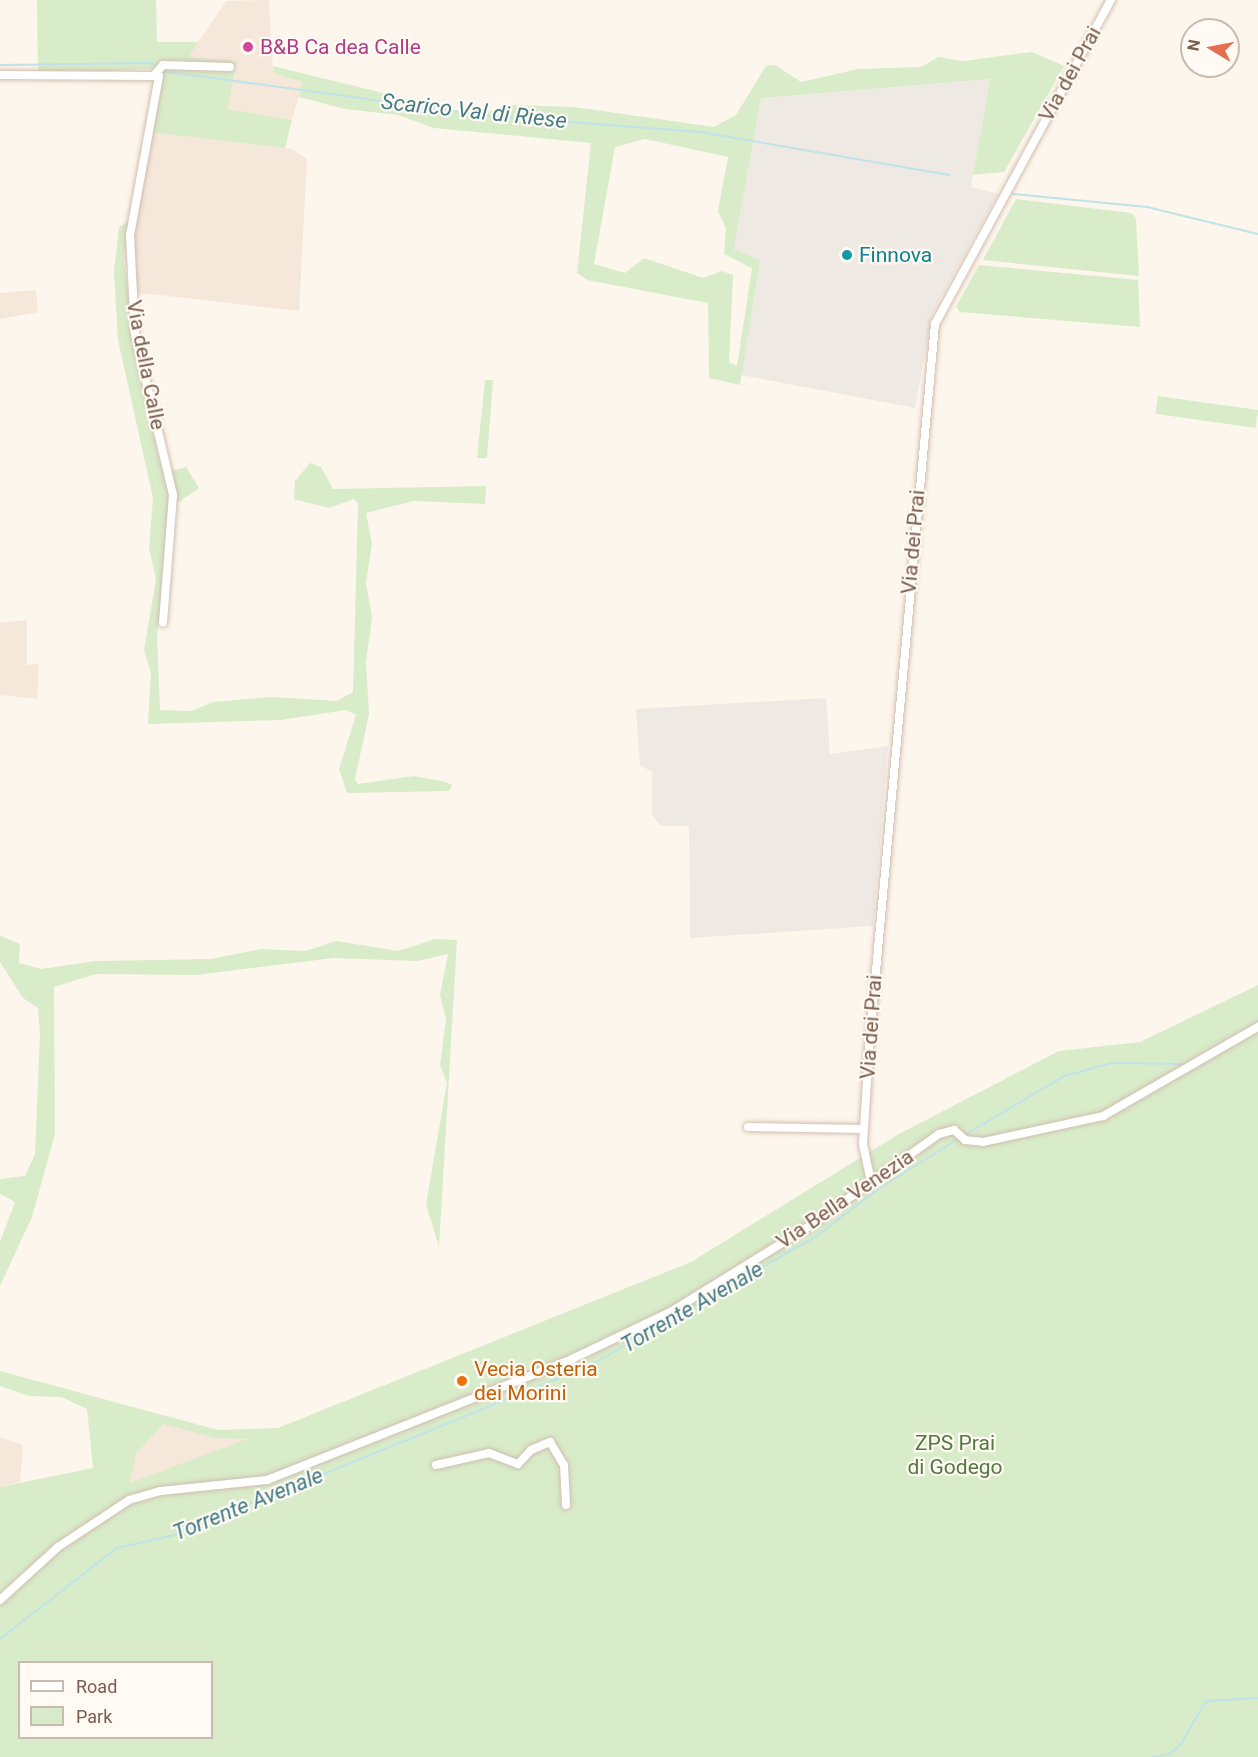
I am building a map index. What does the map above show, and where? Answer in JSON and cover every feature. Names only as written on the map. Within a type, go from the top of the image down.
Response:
[{"type":"street","name":"Via dei Prai","points":[[871,1182],[864,1129],[935,324],[1111,0]]},
{"type":"street","points":[[0,75],[155,74],[164,65],[230,67]]},
{"type":"street","name":"Via della Calle","points":[[155,74],[155,114],[130,235],[135,334],[173,495],[163,623]]},
{"type":"street","name":"Via Bella Venezia","points":[[0,1600],[58,1547],[129,1500],[160,1491],[267,1480],[504,1388],[647,1324],[811,1226],[939,1134],[960,1135],[983,1142],[1115,1111],[1258,1028]]},
{"type":"street","points":[[748,1127],[864,1129]]},
{"type":"street","points":[[436,1465],[489,1453],[518,1464],[531,1449],[550,1443],[564,1465],[566,1504]]},
{"type":"shaded area","points":[[269,0],[273,73],[303,82],[292,120],[227,109],[188,57],[226,1]]},
{"type":"shaded area","points":[[990,79],[971,187],[998,194],[932,314],[915,408],[741,375],[760,262],[734,249],[761,98]]},
{"type":"shaded area","points":[[154,133],[292,149],[307,159],[299,311],[132,292],[123,255]]},
{"type":"shaded area","points":[[36,290],[38,312],[0,319],[0,293]]},
{"type":"shaded area","points":[[27,620],[27,665],[39,664],[37,699],[0,695],[0,623]]},
{"type":"shaded area","points":[[826,698],[830,754],[888,746],[873,926],[690,938],[689,826],[661,826],[652,815],[652,772],[640,765],[636,709]]},
{"type":"shaded area","points":[[163,1424],[214,1438],[343,1440],[128,1487],[136,1454]]},
{"type":"shaded area","points":[[0,1437],[23,1445],[20,1482],[0,1487]]},
{"type":"green space","points":[[37,0],[156,0],[157,42],[198,42],[189,57],[236,62],[228,109],[292,120],[285,148],[155,133],[152,143],[163,68],[38,75]]},
{"type":"green space","points":[[1032,52],[1064,66],[1004,172],[973,175],[990,79],[761,98],[734,249],[760,261],[740,385],[709,378],[708,303],[587,280],[577,273],[591,143],[434,128],[398,115],[345,109],[299,97],[302,82],[273,73],[273,66],[461,112],[480,114],[511,105],[574,107],[714,127],[736,115],[766,66],[775,65],[801,82],[858,69],[921,67],[938,57],[963,61]],"holes":[[[645,139],[728,157],[718,211],[726,228],[724,254],[752,268],[737,366],[729,362],[733,275],[722,271],[703,278],[644,258],[625,273],[594,264],[615,147]]]},
{"type":"green space","points":[[1016,199],[1131,213],[1136,218],[1139,276],[983,260]]},
{"type":"green space","points":[[136,217],[123,255],[139,375],[160,463],[168,472],[186,467],[199,488],[176,504],[157,635],[160,710],[191,711],[213,702],[271,697],[337,701],[353,692],[358,504],[354,499],[329,508],[294,499],[295,481],[310,463],[321,467],[333,489],[486,486],[485,504],[414,501],[366,513],[372,544],[366,583],[372,617],[366,663],[369,714],[355,779],[358,784],[414,776],[446,782],[452,785],[449,791],[347,793],[339,769],[356,715],[346,710],[281,720],[148,724],[151,673],[144,650],[156,579],[149,548],[153,498],[118,340],[114,271],[119,227]]},
{"type":"green space","points":[[979,265],[1138,280],[1140,327],[960,312],[956,307]]},
{"type":"green space","points":[[485,380],[493,380],[487,458],[477,458]]},
{"type":"green space","points":[[1158,396],[1258,410],[1256,428],[1155,414]]},
{"type":"green space","points":[[0,936],[20,944],[19,963],[41,969],[96,961],[211,959],[261,949],[306,951],[336,941],[398,951],[435,939],[457,940],[439,1247],[426,1204],[447,1083],[440,1065],[446,1019],[440,995],[448,954],[417,961],[334,958],[196,975],[96,974],[54,987],[55,1134],[32,1217],[0,1286],[0,1242],[15,1202],[0,1194],[0,1179],[25,1176],[35,1154],[40,1034],[38,1008],[23,998],[0,962]]},
{"type":"green space","name":"ZPS Prai di Godego","points":[[1258,985],[1258,1757],[0,1757],[0,1487],[93,1468],[87,1409],[61,1397],[29,1396],[0,1386],[0,1371],[218,1430],[278,1428],[691,1262],[899,1134],[1059,1051],[1140,1042]],"holes":[[[163,1424],[214,1438],[247,1439],[130,1483],[136,1454]]]},
{"type":"waterway","name":"Scarico Val di Riese","points":[[0,65],[152,63],[157,67]]},
{"type":"waterway","name":"Scarico Val di Riese","points":[[162,71],[491,116],[700,132],[949,175]]},
{"type":"waterway","name":"Scarico Val di Riese","points":[[1013,194],[1147,207],[1258,234]]},
{"type":"waterway","name":"Torrente Avenale","points":[[1240,1033],[1258,1021]]},
{"type":"waterway","name":"Torrente Avenale","points":[[963,1136],[1064,1076],[1112,1063],[1181,1064]]},
{"type":"waterway","name":"Torrente Avenale","points":[[0,1639],[117,1548],[174,1535],[589,1366],[817,1236],[878,1189],[958,1139]]},
{"type":"waterway","points":[[1152,1757],[1170,1754],[1181,1744],[1206,1701],[1258,1698]]},
{"type":"place","name":"B&B Ca dea Calle","points":[[248,47]]},
{"type":"place","name":"Finnova","points":[[847,255]]},
{"type":"place","name":"Vecia Osteria dei Morini","points":[[462,1381]]}]
